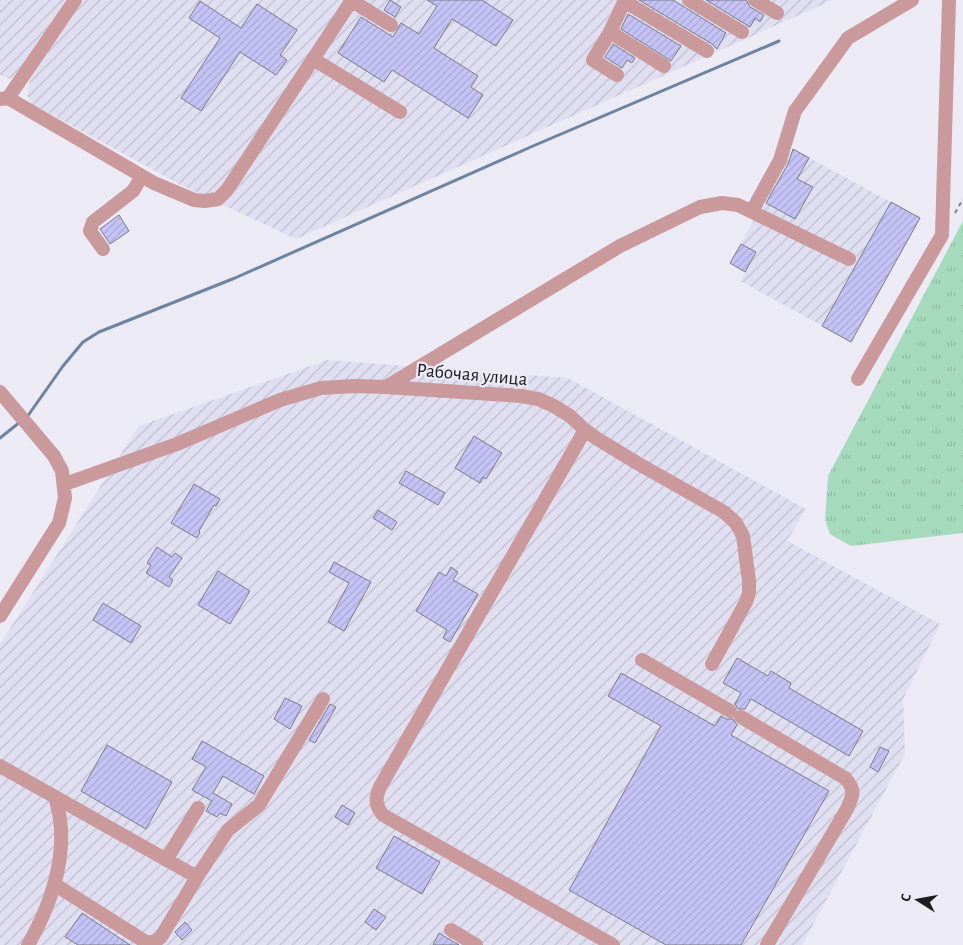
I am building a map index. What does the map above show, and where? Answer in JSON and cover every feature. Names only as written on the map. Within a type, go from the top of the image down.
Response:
[{"type":"street","points":[[75,0],[4,99],[154,183],[194,200],[205,201],[218,199],[227,190],[352,0],[391,25]]},
{"type":"street","points":[[689,0],[742,32]]},
{"type":"street","points":[[755,0],[777,13]]},
{"type":"street","points":[[752,211],[780,160],[795,111],[848,38],[912,0]]},
{"type":"street","points":[[858,379],[942,235],[949,0]]},
{"type":"street","points":[[617,75],[593,60],[610,32],[624,1],[707,51]]},
{"type":"street","points":[[610,32],[664,66]]},
{"type":"street","points":[[313,59],[400,112]]},
{"type":"street","points":[[103,249],[90,231],[93,222],[133,191],[142,176]]},
{"type":"street","points":[[386,387],[620,246],[700,207],[722,204],[738,205],[849,259]]},
{"type":"street","name":"Рабочая улица","points":[[64,484],[177,444],[280,400],[321,388],[386,387],[512,395],[538,399],[570,416],[585,430],[637,463],[712,503],[736,523],[743,536],[749,592],[746,602],[712,664]]},
{"type":"street","points":[[0,392],[54,456],[62,471],[65,498],[59,523],[0,616]]},
{"type":"street","points":[[585,430],[376,797],[377,807],[383,815],[613,945]]},
{"type":"street","points":[[642,660],[845,778],[852,786],[853,797],[847,809],[767,945]]},
{"type":"street","points":[[54,884],[144,941],[153,942],[161,937],[228,830],[259,805],[323,699]]},
{"type":"street","points":[[0,766],[197,877]]},
{"type":"street","points":[[28,945],[39,927],[54,884],[61,852],[60,820],[55,797]]},
{"type":"street","points":[[166,860],[198,808]]},
{"type":"street","points":[[451,930],[476,945]]},
{"type":"shaded area","points":[[0,0],[70,0],[18,75],[10,79],[0,75]]},
{"type":"shaded area","points":[[84,0],[833,0],[296,239],[181,185],[32,104],[27,95],[31,75]]},
{"type":"shaded area","points":[[793,149],[920,218],[851,342],[741,281],[745,272],[730,263]]},
{"type":"shaded area","points":[[327,360],[568,378],[806,509],[787,541],[940,624],[903,699],[905,754],[802,945],[0,945],[0,644],[139,426]]},
{"type":"green space","points":[[963,221],[963,533],[851,546],[830,534],[825,520],[828,476]]},
{"type":"building","points":[[390,0],[401,7],[395,17],[384,10]]},
{"type":"building","points":[[427,0],[482,0],[513,20],[496,46],[452,19],[434,48],[478,76],[471,87],[483,95],[468,118],[392,70],[384,82],[338,53],[361,17],[393,37],[401,23],[419,34],[437,6]]},
{"type":"building","points":[[639,0],[673,0],[726,33],[717,49],[712,44]]},
{"type":"building","points":[[706,0],[746,0],[750,7],[764,15],[760,22],[755,18],[750,27]]},
{"type":"building","points":[[200,1],[241,28],[257,4],[297,30],[280,55],[287,60],[276,75],[240,52],[201,111],[181,98],[220,38],[189,18]]},
{"type":"building","points":[[628,14],[681,46],[671,61],[621,29]]},
{"type":"building","points":[[613,44],[635,58],[632,63],[627,60],[622,68],[605,57]]},
{"type":"building","points":[[793,149],[809,158],[797,179],[813,187],[795,219],[766,203],[788,164]]},
{"type":"building","points":[[891,202],[920,218],[851,342],[822,326]]},
{"type":"building","points":[[119,215],[129,231],[110,244],[100,229]]},
{"type":"building","points":[[741,244],[756,252],[745,272],[730,263]]},
{"type":"building","points":[[474,436],[502,453],[486,479],[483,477],[480,483],[455,468]]},
{"type":"building","points":[[406,471],[445,493],[438,505],[399,483]]},
{"type":"building","points":[[194,484],[220,499],[216,506],[214,505],[197,538],[171,523]]},
{"type":"building","points":[[378,510],[397,522],[392,530],[373,518]]},
{"type":"building","points":[[157,547],[172,557],[175,553],[182,558],[169,577],[173,580],[169,587],[146,573],[151,565],[147,563]]},
{"type":"building","points":[[334,562],[371,582],[344,631],[328,622],[349,583],[329,572]]},
{"type":"building","points":[[451,567],[458,572],[453,580],[478,594],[450,642],[443,638],[447,630],[416,611],[439,572],[446,576]]},
{"type":"building","points":[[218,571],[250,591],[230,624],[198,605]]},
{"type":"building","points":[[103,603],[141,626],[131,643],[93,620]]},
{"type":"building","points":[[737,658],[768,676],[771,671],[791,683],[789,688],[863,731],[849,756],[751,699],[745,709],[738,709],[735,704],[741,693],[723,683]]},
{"type":"building","points":[[621,673],[715,726],[721,716],[726,719],[733,719],[737,725],[731,735],[829,791],[741,945],[666,945],[569,890],[661,726],[608,696]]},
{"type":"building","points":[[285,698],[302,706],[290,729],[274,719]]},
{"type":"building","points":[[330,704],[336,707],[315,743],[309,740]]},
{"type":"building","points":[[202,741],[264,776],[254,794],[223,776],[213,793],[232,804],[226,816],[220,813],[217,817],[206,811],[212,801],[192,790],[206,767],[192,759]]},
{"type":"building","points":[[107,745],[172,782],[146,829],[81,791]]},
{"type":"building","points":[[880,747],[889,751],[878,772],[870,767]]},
{"type":"building","points":[[342,805],[355,813],[348,825],[335,817]]},
{"type":"building","points":[[394,836],[440,862],[422,894],[376,868]]},
{"type":"building","points":[[374,909],[386,917],[376,930],[365,922]]},
{"type":"building","points":[[82,913],[130,945],[78,945],[65,937]]},
{"type":"building","points":[[185,922],[192,930],[182,940],[175,932]]},
{"type":"building","points":[[439,933],[447,938],[459,945],[433,945]]},
{"type":"waterway","points":[[27,417],[63,366],[83,342],[99,332],[235,278],[533,146],[779,41]]},
{"type":"waterway","points":[[0,438],[20,422]]}]
